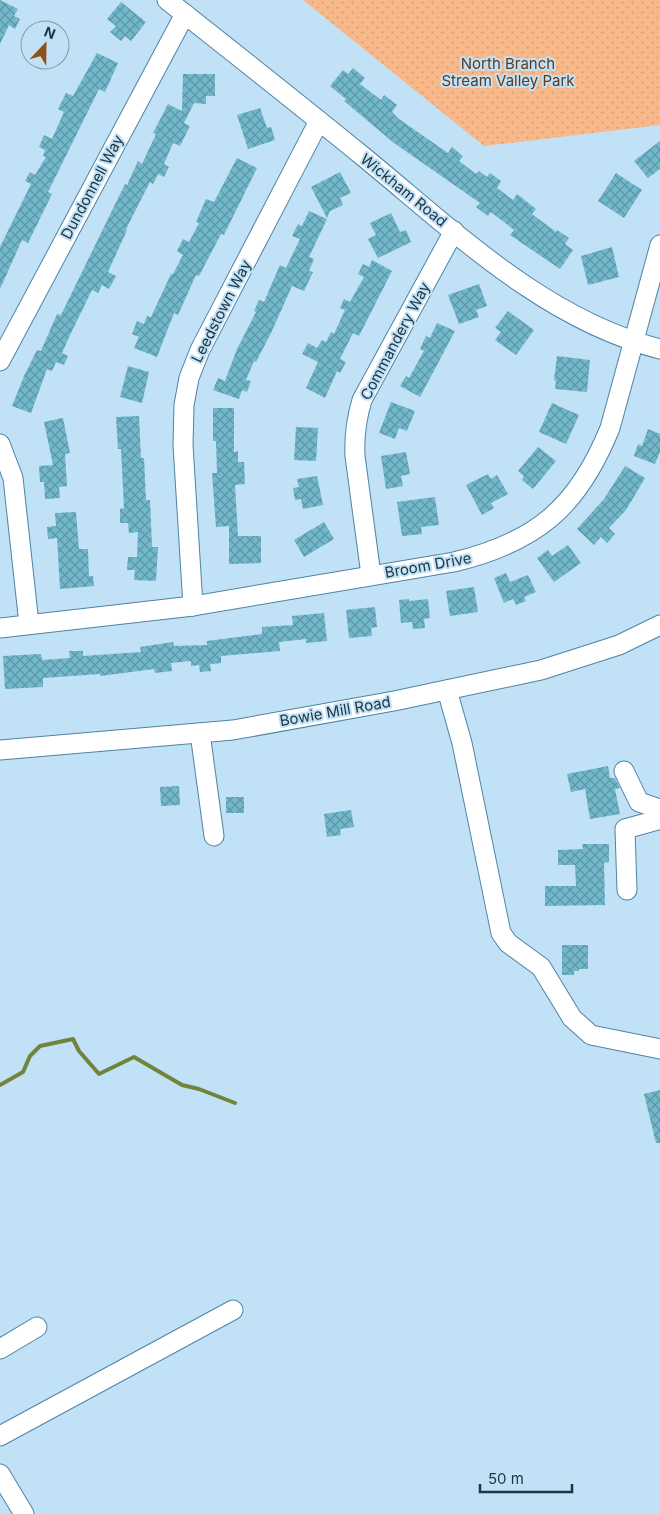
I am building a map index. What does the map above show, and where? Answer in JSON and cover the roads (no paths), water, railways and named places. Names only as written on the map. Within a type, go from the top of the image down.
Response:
[{"type":"street","name":"Wickham Road","points":[[167,0],[454,231],[529,288],[591,325],[634,342],[660,349]]},
{"type":"street","name":"Dundonnell Way","points":[[0,361],[185,14]]},
{"type":"street","name":"Leedstown Way","points":[[193,606],[183,445],[184,405],[189,378],[200,350],[319,121]]},
{"type":"street","name":"Commandery Way","points":[[371,575],[355,456],[356,419],[362,400],[454,231]]},
{"type":"street","name":"Broom Drive","points":[[0,628],[193,606],[454,562],[489,554],[517,542],[547,522],[569,500],[586,478],[599,455],[610,428],[660,245]]},
{"type":"street","points":[[0,444],[13,478],[29,624]]},
{"type":"street","name":"Bowie Mill Road","points":[[0,750],[233,730],[447,690],[541,670],[618,646],[660,625]]},
{"type":"street","points":[[447,690],[462,743],[501,934],[508,943],[541,967],[572,1018],[591,1035],[660,1050]]},
{"type":"street","points":[[200,733],[214,836]]},
{"type":"street","points":[[624,771],[639,802],[660,809]]},
{"type":"street","points":[[627,890],[625,829],[660,818]]},
{"type":"street","points":[[0,1436],[233,1310]]},
{"type":"street","points":[[0,1349],[37,1327]]},
{"type":"street","points":[[0,1474],[24,1514]]},
{"type":"waterway","points":[[0,1085],[23,1072],[30,1056],[40,1046],[73,1039],[79,1051],[99,1074],[134,1057],[182,1085],[199,1089],[235,1103]]},
{"type":"park label","name":"North Branch Stream Valley Park","points":[[508,72]]}]
